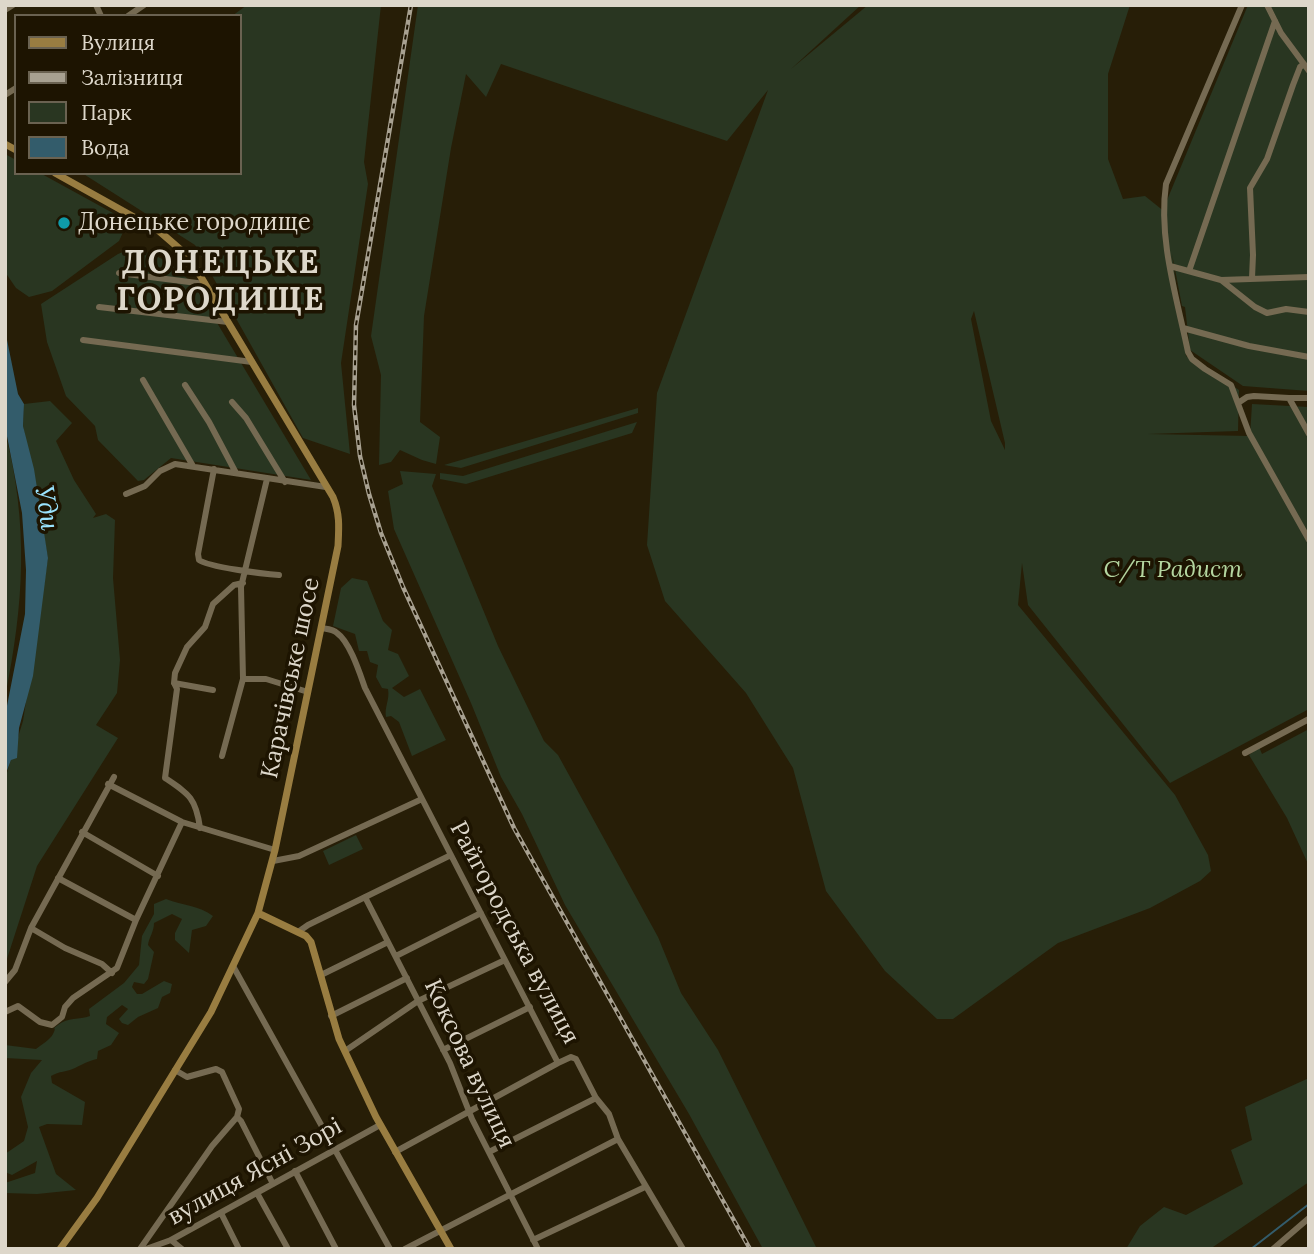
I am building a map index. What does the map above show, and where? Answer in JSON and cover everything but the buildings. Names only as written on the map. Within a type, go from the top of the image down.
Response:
[{"type":"main road","name":"Карачівське шосе","points":[[59,175],[159,232],[189,257],[326,488],[339,511],[340,522],[338,546],[273,861],[258,913],[211,1012],[97,1198],[60,1249]]},
{"type":"main road","points":[[258,913],[298,932],[311,942],[331,1016],[345,1051],[380,1125],[451,1249]]},
{"type":"street","points":[[5,10],[13,5]]},
{"type":"street","points":[[1242,5],[1166,184],[1162,208],[1188,352],[1192,359],[1231,385],[1249,433],[1309,540]]},
{"type":"street","points":[[1266,5],[1281,33],[1309,71]]},
{"type":"street","points":[[1189,271],[1275,21]]},
{"type":"street","points":[[1252,278],[1251,182],[1267,159],[1293,85],[1304,64]]},
{"type":"street","points":[[1170,262],[1189,271],[1221,280],[1309,277]]},
{"type":"street","points":[[119,273],[205,284]]},
{"type":"street","points":[[1221,280],[1255,307],[1267,313],[1286,309],[1309,312]]},
{"type":"street","points":[[99,307],[228,322]]},
{"type":"street","points":[[1183,328],[1249,346],[1309,357]]},
{"type":"street","points":[[83,340],[252,362]]},
{"type":"street","points":[[143,380],[193,466]]},
{"type":"street","points":[[186,385],[236,473]]},
{"type":"street","points":[[1238,403],[1254,396],[1309,398]]},
{"type":"street","points":[[1289,398],[1309,434]]},
{"type":"street","points":[[232,402],[246,418],[285,482]]},
{"type":"street","points":[[126,494],[145,486],[169,466],[193,466],[326,488]]},
{"type":"street","points":[[214,469],[199,560],[203,564],[279,575]]},
{"type":"street","points":[[222,756],[243,679],[243,583],[267,479]]},
{"type":"street","points":[[200,828],[197,807],[190,795],[165,778],[177,690],[174,683],[175,673],[187,647],[205,627],[213,604],[234,585],[243,583]]},
{"type":"street","name":"Райгородська вулиця","points":[[321,628],[334,630],[340,635],[558,1063],[574,1057],[596,1098],[609,1114],[618,1139],[645,1187],[683,1249]]},
{"type":"street","points":[[243,679],[266,679],[308,692]]},
{"type":"street","points":[[174,683],[213,690]]},
{"type":"street","points":[[1245,753],[1309,719]]},
{"type":"street","points":[[5,982],[15,970],[31,928],[114,776]]},
{"type":"street","points":[[108,783],[183,822],[275,850]]},
{"type":"street","points":[[273,861],[299,856],[422,799]]},
{"type":"street","points":[[5,1012],[18,1006],[40,1022],[52,1025],[62,1017],[65,1007],[73,998],[117,968],[136,920],[183,822]]},
{"type":"street","points":[[82,832],[158,876]]},
{"type":"street","points":[[298,932],[451,855]]},
{"type":"street","points":[[58,878],[136,920]]},
{"type":"street","name":"Коксова вулиця","points":[[365,897],[443,1050],[469,1111],[538,1249]]},
{"type":"street","points":[[396,956],[481,913]]},
{"type":"street","points":[[31,928],[65,948],[102,964],[112,973]]},
{"type":"street","points":[[321,975],[388,942]]},
{"type":"street","points":[[345,1051],[418,1001],[505,960]]},
{"type":"street","points":[[233,967],[390,1249]]},
{"type":"street","points":[[331,1016],[407,978]]},
{"type":"street","points":[[443,1050],[530,1007]]},
{"type":"street","points":[[395,1152],[558,1063]]},
{"type":"street","points":[[140,1249],[212,1146],[237,1117],[239,1109],[219,1069],[187,1077],[175,1070]]},
{"type":"street","points":[[489,1152],[596,1098]]},
{"type":"street","points":[[237,1117],[274,1184]]},
{"type":"street","name":"вулиця Ясні Зорі","points":[[146,1249],[171,1240],[380,1125]]},
{"type":"street","points":[[405,1249],[618,1139]]},
{"type":"street","points":[[295,1171],[336,1249]]},
{"type":"street","points":[[533,1240],[645,1187]]},
{"type":"street","points":[[257,1193],[288,1249]]},
{"type":"street","points":[[221,1213],[239,1249]]},
{"type":"street","points":[[1273,1249],[1309,1218]]},
{"type":"street","points":[[171,1240],[182,1249]]},
{"type":"street","points":[[1283,1241],[1289,1249]]},
{"type":"green space","points":[[247,5],[381,5],[364,162],[368,184],[341,363],[350,454],[303,438],[195,245],[85,175],[242,175],[242,14],[235,14]]},
{"type":"green space","name":"С/Т Радист","points":[[418,5],[861,5],[791,69],[868,5],[1130,5],[1108,74],[1108,159],[1123,199],[1145,196],[1165,212],[1165,205],[1248,5],[1309,5],[1309,391],[1243,386],[1190,350],[1185,307],[1182,306],[1172,254],[1186,356],[1239,390],[1238,431],[1148,434],[1250,436],[1252,404],[1309,407],[1309,709],[1170,783],[1028,605],[1022,563],[1018,605],[1175,795],[1208,855],[1211,871],[1200,881],[1150,908],[1058,943],[953,1019],[937,1019],[885,971],[826,891],[793,768],[746,693],[665,601],[647,545],[657,393],[768,90],[727,141],[501,64],[486,97],[466,74],[451,148],[424,316],[420,422],[440,437],[436,464],[400,450],[391,462],[379,465],[381,375],[371,336]],"holes":[[[974,311],[1005,450],[991,421],[971,319]]]},
{"type":"green space","name":"Донецьке городище","points":[[5,154],[14,159],[14,175],[44,175],[122,218],[125,228],[119,241],[52,291],[29,297],[16,288],[5,272]]},
{"type":"green space","points":[[130,249],[166,261],[195,286],[311,480],[171,458],[144,480],[138,481],[98,440],[95,426],[66,396],[47,342],[41,304]]},
{"type":"green space","points":[[50,401],[72,423],[56,441],[74,480],[96,514],[93,518],[106,514],[115,520],[113,578],[120,660],[117,693],[96,725],[118,738],[37,866],[5,965],[5,779],[23,721],[48,558],[23,426],[24,404]]},
{"type":"green space","points":[[638,408],[638,413],[461,468],[444,465]]},
{"type":"green space","points":[[637,422],[632,433],[466,484],[440,479],[440,473],[463,476]]},
{"type":"green space","points":[[5,432],[18,499],[21,564],[20,596],[5,697]]},
{"type":"green space","points":[[400,471],[436,474],[432,486],[498,646],[544,741],[558,755],[658,937],[681,993],[718,1050],[817,1249],[763,1249],[689,1114],[565,905],[522,814],[501,777],[394,529],[388,491],[403,484]]},
{"type":"green space","points":[[352,578],[367,581],[383,621],[392,630],[388,650],[398,654],[409,676],[392,688],[404,697],[420,689],[446,740],[412,756],[399,722],[391,716],[386,717],[388,689],[382,688],[376,677],[378,665],[370,662],[367,651],[359,651],[355,634],[333,626],[341,588]]},
{"type":"green space","points":[[1309,729],[1309,866],[1287,818],[1249,755],[1259,747],[1262,754]]},
{"type":"green space","points":[[356,835],[363,849],[329,865],[323,851]]},
{"type":"green space","points":[[166,899],[213,916],[206,926],[192,930],[189,953],[175,940],[175,933],[182,919],[172,914],[154,923],[148,945],[154,952],[148,979],[144,984],[134,982],[132,987],[137,994],[142,994],[164,981],[172,984],[170,993],[162,997],[158,1008],[128,1025],[119,1019],[128,1009],[122,1005],[107,1017],[106,1024],[119,1033],[111,1045],[98,1051],[97,1059],[51,1076],[52,1083],[85,1102],[82,1125],[47,1124],[39,1127],[56,1174],[76,1190],[37,1194],[5,1193],[5,1183],[35,1173],[37,1161],[12,1175],[5,1172],[5,1154],[24,1141],[28,1127],[21,1097],[31,1073],[42,1060],[5,1058],[5,1045],[36,1049],[50,1038],[62,1022],[90,1016],[89,1009],[124,983],[139,965],[142,936],[154,914],[154,904]]},
{"type":"green space","points":[[1309,1078],[1309,1182],[1210,1249],[1126,1249],[1140,1226],[1164,1207],[1186,1215],[1243,1184],[1231,1150],[1252,1140],[1245,1107]]},
{"type":"water","points":[[5,330],[18,394],[24,404],[23,426],[34,469],[48,558],[33,676],[19,728],[17,758],[11,760],[5,776],[5,716],[25,614],[26,570],[22,513],[5,426]]},
{"type":"waterway","points":[[1251,1249],[1309,1204]]},
{"type":"railway","points":[[411,5],[356,325],[354,405],[360,456],[369,494],[381,533],[403,587],[514,828],[750,1249]]},
{"type":"place","name":"Донецьке городище","points":[[64,223]]},
{"type":"district","name":"ДОНЕЦЬКЕ ГОРОДИЩЕ","points":[[221,282]]},
{"type":"water label","name":"Уди","points":[[46,508]]}]
